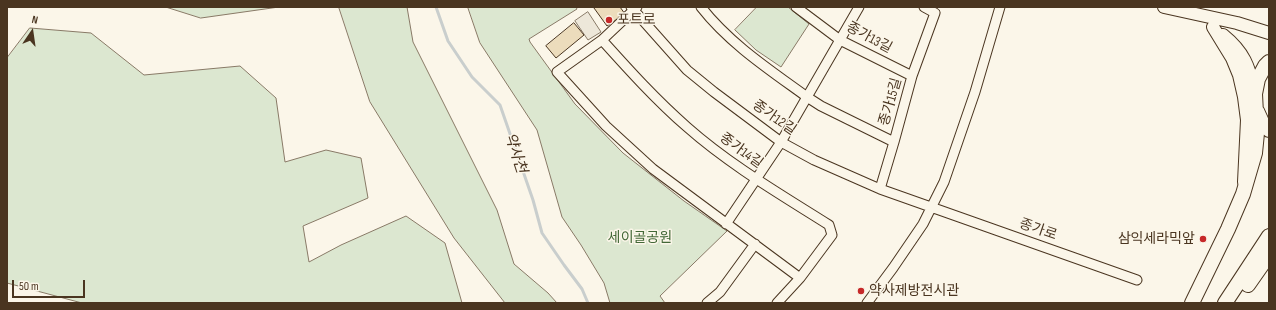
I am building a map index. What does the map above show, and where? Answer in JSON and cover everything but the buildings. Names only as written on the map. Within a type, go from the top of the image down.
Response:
[{"type":"main road","points":[[1164,7],[1190,14],[1237,23],[1269,33]]},
{"type":"main road","points":[[1190,14],[1213,27],[1229,40],[1243,55],[1250,71],[1255,94],[1257,133],[1255,153],[1243,194],[1228,229],[1192,303]]},
{"type":"main road","points":[[1213,27],[1232,58],[1239,75],[1244,97],[1247,133],[1243,194]]},
{"type":"main road","points":[[1255,94],[1258,79],[1269,62]]},
{"type":"main road","points":[[1256,108],[1262,122],[1269,130]]},
{"type":"main road","points":[[1225,303],[1269,236]]},
{"type":"main road","points":[[1235,303],[1269,255]]},
{"type":"street","name":"종가15길","points":[[701,7],[712,21],[730,38],[807,97],[821,106],[894,142],[912,76],[935,13],[924,7]]},
{"type":"street","name":"종가13길","points":[[796,7],[840,40],[912,76]]},
{"type":"street","points":[[726,224],[781,142],[859,7]]},
{"type":"street","points":[[867,303],[923,224],[944,182],[975,92],[1000,7]]},
{"type":"street","points":[[634,8],[627,18],[602,40],[557,72],[606,126],[653,169],[800,278]]},
{"type":"street","name":"종가12길","points":[[634,8],[687,70],[781,142],[814,160],[880,189],[931,207]]},
{"type":"street","name":"종가14길","points":[[602,40],[651,94],[687,127],[731,162],[829,225],[832,235],[800,278],[778,303]]},
{"type":"street","points":[[880,189],[894,142]]},
{"type":"street","name":"종가로","points":[[931,207],[1136,280]]},
{"type":"street","points":[[707,303],[720,292],[755,244]]},
{"type":"green space","points":[[166,7],[279,7],[201,18]]},
{"type":"green space","points":[[339,7],[407,7],[413,42],[497,210],[514,264],[548,293],[557,303],[505,303],[454,238],[370,102]]},
{"type":"green space","name":"세이골공원","points":[[468,7],[576,7],[577,9],[529,39],[530,42],[575,104],[623,153],[684,201],[727,231],[660,296],[665,303],[610,303],[604,283],[562,217],[537,130],[480,43]]},
{"type":"green space","points":[[757,7],[788,7],[809,24],[781,67],[756,50],[735,30]]},
{"type":"green space","points":[[30,28],[91,33],[144,75],[240,66],[276,98],[285,162],[326,150],[361,158],[368,198],[303,226],[309,262],[341,245],[406,216],[445,243],[462,303],[82,303],[7,283],[7,58]]},
{"type":"shaded area","points":[[588,12],[601,32],[588,40],[575,21]]},
{"type":"waterway","name":"약사천","points":[[436,7],[448,41],[472,77],[500,105],[533,200],[542,233],[582,289],[588,303]]},
{"type":"place","name":"포트로","points":[[609,20]]},
{"type":"place","name":"삼익세라믹앞","points":[[1203,239]]},
{"type":"place","name":"약사제방전시관","points":[[861,291]]}]
